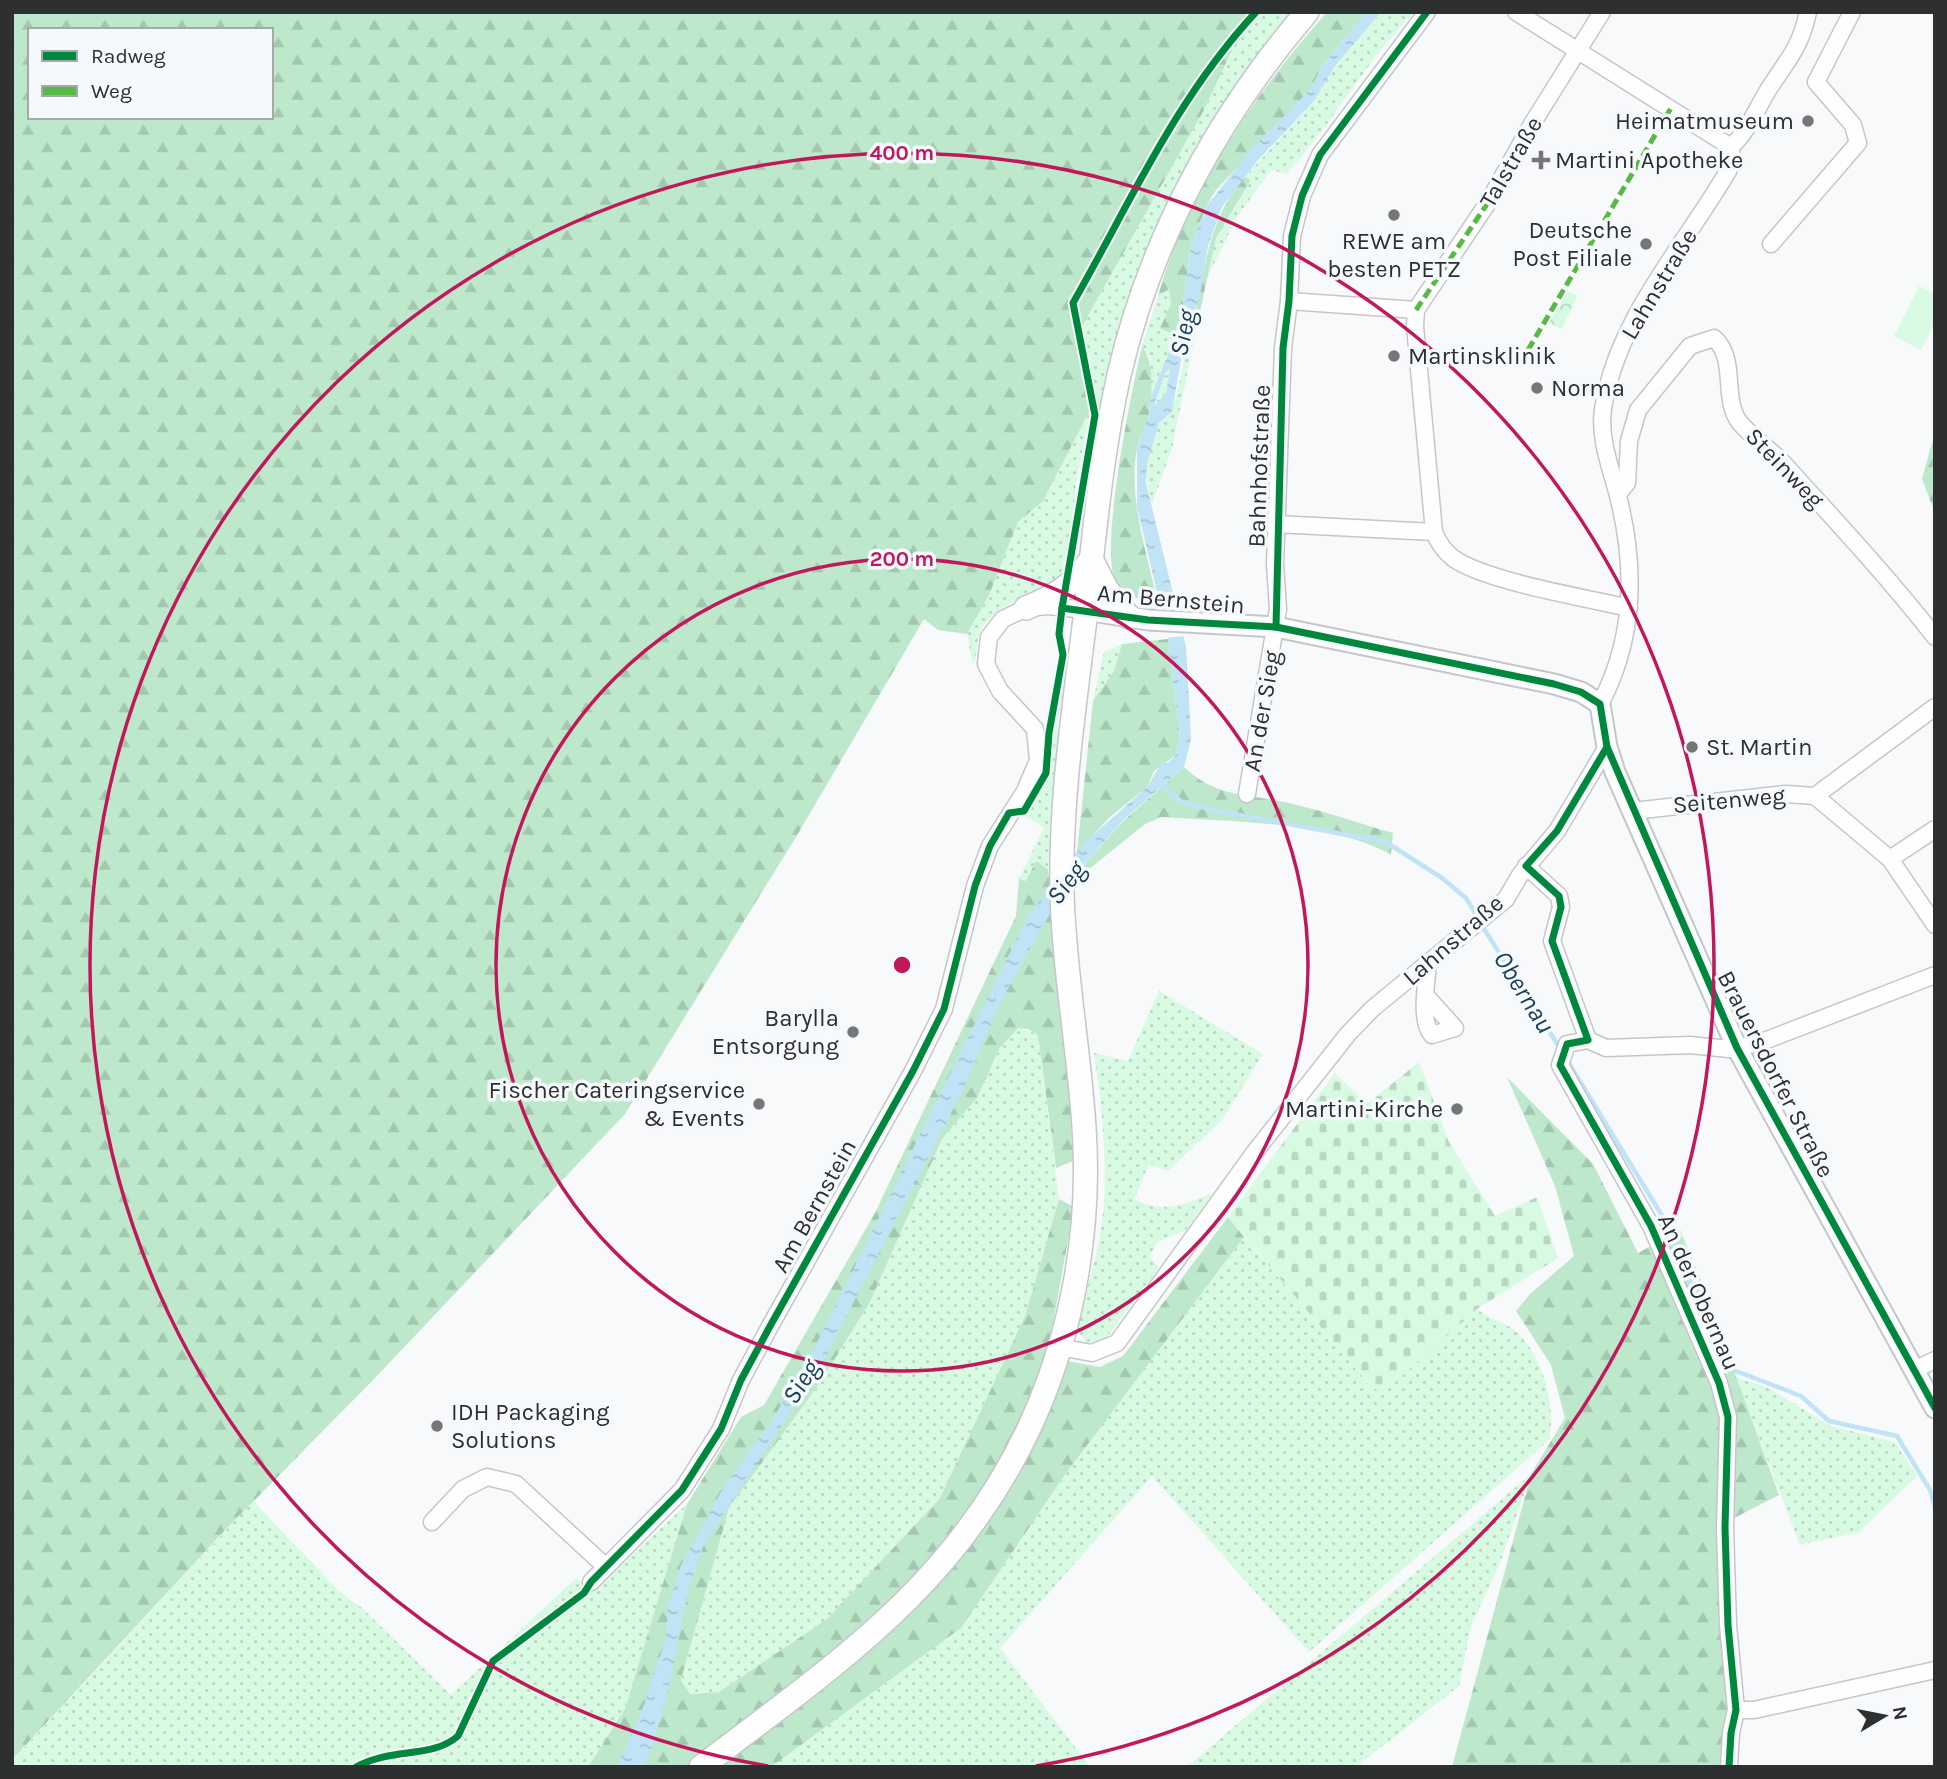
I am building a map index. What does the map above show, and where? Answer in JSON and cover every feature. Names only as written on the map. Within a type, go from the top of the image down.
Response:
[{"type":"main road","points":[[701,1767],[858,1648],[933,1575],[980,1513],[1014,1457],[1047,1385],[1074,1286],[1082,1233],[1086,1172],[1082,1097],[1066,958],[1062,893],[1063,822],[1091,559],[1120,373],[1134,321],[1161,244],[1220,130],[1307,12]]},
{"type":"main road","points":[[1026,608],[1065,590],[1080,576],[1091,559]]},
{"type":"main road","points":[[1091,559],[1107,590],[1138,618]]},
{"type":"street","name":"Bahnhofstraße","points":[[1276,627],[1276,524],[1283,348],[1289,301],[1292,236],[1302,196],[1320,155],[1427,12]]},
{"type":"street","points":[[1516,12],[1731,147]]},
{"type":"street","name":"Talstraße","points":[[1416,310],[1489,201],[1532,124],[1602,12]]},
{"type":"street","name":"Lahnstraße","points":[[1600,704],[1620,655],[1629,608],[1629,553],[1602,425],[1615,364],[1639,309],[1728,171],[1732,161],[1731,147],[1747,130],[1771,85],[1794,55],[1808,12]]},
{"type":"street","points":[[1771,244],[1858,143],[1853,125],[1816,82],[1852,12]]},
{"type":"street","points":[[1289,301],[1416,310],[1434,532],[1439,543],[1452,558],[1482,572],[1629,608]]},
{"type":"street","name":"Steinweg","points":[[1618,494],[1627,483],[1629,441],[1638,410],[1690,346],[1708,338],[1717,341],[1728,367],[1732,402],[1740,422],[1781,460],[1879,568],[1935,637]]},
{"type":"street","points":[[1276,524],[1434,532]]},
{"type":"street","name":"Am Bernstein","points":[[591,1583],[682,1490],[722,1429],[741,1380],[913,1071],[944,1009],[975,886],[990,846],[1025,791],[1038,760],[1035,729],[1000,691],[986,664],[989,636],[1003,619],[1026,608],[1048,606],[1138,618],[1276,627]]},
{"type":"street","points":[[1276,627],[1554,684],[1581,692],[1600,704],[1607,747]]},
{"type":"street","name":"An der Sieg","points":[[1247,794],[1276,627]]},
{"type":"street","points":[[1815,796],[1935,707]]},
{"type":"street","name":"Lahnstraße","points":[[1059,1347],[1092,1353],[1117,1343],[1254,1153],[1348,1034],[1428,962],[1506,899],[1526,866],[1557,831],[1607,747]]},
{"type":"street","name":"Brauersdorfer Straße","points":[[1607,747],[1737,1048],[1935,1408]]},
{"type":"street","name":"Seitenweg","points":[[1633,811],[1786,794],[1815,796],[1891,859],[1935,925]]},
{"type":"street","points":[[1891,859],[1935,829]]},
{"type":"street","points":[[1526,866],[1559,896],[1561,907],[1552,941],[1588,1040]]},
{"type":"street","points":[[1427,997],[1428,962]]},
{"type":"street","name":"An der Obernau","points":[[1729,1767],[1731,1733],[1737,1710],[1728,1625],[1725,1528],[1728,1417],[1719,1383],[1651,1226],[1580,1103],[1560,1065],[1561,1060],[1567,1044],[1588,1040],[1606,1048],[1690,1045],[1721,1049],[1759,1043],[1935,975]]},
{"type":"street","points":[[1914,1370],[1935,1360]]},
{"type":"street","points":[[432,1522],[463,1489],[488,1477],[516,1484],[606,1567]]},
{"type":"street","points":[[1737,1710],[1754,1710],[1935,1670]]},
{"type":"green space","points":[[12,12],[1250,12],[1204,110],[1082,326],[1078,312],[1073,322],[1091,408],[1043,501],[1018,522],[989,595],[967,634],[938,630],[924,619],[799,832],[625,1114],[374,1379],[228,1527],[12,1760]]},
{"type":"green space","points":[[1250,12],[1293,12],[1275,35],[1107,380],[1098,422],[1082,326],[1204,110]]},
{"type":"green space","points":[[1327,12],[1366,12],[1323,65],[1310,90],[1216,190],[1191,245],[1180,325],[1174,335],[1160,328],[1171,304],[1169,289],[1158,296],[1171,257],[1205,181],[1250,109]]},
{"type":"green space","points":[[1381,12],[1414,12],[1379,52],[1287,174],[1271,170],[1237,217],[1206,280],[1216,238],[1251,181],[1245,177],[1314,101],[1335,66]]},
{"type":"green space","points":[[1245,177],[1251,180],[1216,238],[1196,330],[1192,327],[1209,248],[1222,211]]},
{"type":"green space","points":[[1919,286],[1935,294],[1935,323],[1921,350],[1894,336]]},
{"type":"green space","points":[[1169,288],[1171,304],[1161,328],[1174,335],[1177,332],[1151,396],[1150,358],[1142,346],[1158,296]]},
{"type":"green space","points":[[1568,291],[1577,296],[1562,329],[1549,323]]},
{"type":"green space","points":[[1192,327],[1196,330],[1172,448],[1152,504],[1147,474],[1151,443],[1159,424],[1171,410],[1176,398]]},
{"type":"green space","points":[[1142,346],[1151,369],[1152,387],[1148,417],[1137,448],[1135,487],[1140,526],[1158,603],[1140,600],[1125,591],[1116,581],[1112,564],[1111,538],[1119,467]]},
{"type":"green space","points":[[1170,368],[1166,393],[1154,408],[1165,373]]},
{"type":"green space","points":[[1091,408],[1076,483],[1072,531],[1059,583],[997,611],[980,632],[973,665],[967,634],[989,595],[1018,522],[1043,501]]},
{"type":"green space","points":[[1935,432],[1935,513],[1922,479]]},
{"type":"green space","points":[[1168,639],[1180,738],[1176,755],[1154,771],[1147,787],[1110,817],[1077,852],[1093,701],[1114,671],[1122,644]]},
{"type":"green space","points":[[1122,644],[1114,671],[1093,701],[1104,652]]},
{"type":"green space","points":[[1068,660],[1057,727],[1059,739],[1054,821],[1051,823],[1048,869],[1036,861],[1026,881],[1019,879],[1044,828],[1026,816],[1047,782],[1053,755],[1053,727],[1063,666]]},
{"type":"green space","points":[[1184,767],[1221,790],[1302,806],[1393,833],[1391,855],[1340,835],[1311,829],[1162,817],[1145,824],[1078,878],[1079,871],[1123,821]]},
{"type":"green space","points":[[1036,861],[1048,869],[1069,1086],[1073,1161],[1056,1168],[1038,1035],[1028,1029],[1018,1028],[999,1049],[977,1098],[942,1139],[870,1302],[819,1384],[729,1508],[681,1680],[690,1694],[719,1692],[827,1619],[940,1498],[1025,1316],[1059,1199],[1074,1207],[1047,1357],[1100,1367],[1123,1356],[1228,1217],[1244,1237],[1064,1476],[961,1628],[771,1767],[588,1767],[625,1709],[687,1504],[741,1417],[764,1405],[875,1213],[1016,916],[1019,879],[1026,881]]},
{"type":"green space","points":[[1159,991],[1263,1054],[1222,1120],[1168,1171],[1149,1164],[1134,1199],[1144,1204],[1174,1206],[1213,1193],[1186,1230],[1157,1242],[1149,1257],[1159,1267],[1104,1341],[1086,1342],[1077,1330],[1098,1246],[1105,1174],[1103,1125],[1094,1053],[1128,1061]]},
{"type":"green space","points":[[1018,1028],[1038,1034],[1059,1199],[1025,1316],[940,1498],[827,1619],[719,1692],[690,1694],[681,1680],[729,1508],[819,1384],[870,1302],[942,1139],[977,1098],[999,1049]]},
{"type":"green space","points":[[1419,1062],[1449,1142],[1495,1216],[1537,1197],[1558,1258],[1477,1309],[1384,1392],[1372,1388],[1228,1217],[1335,1073],[1367,1104]]},
{"type":"green space","points":[[1507,1077],[1593,1164],[1638,1253],[1680,1230],[1703,1285],[1779,1495],[1730,1520],[1733,1706],[1722,1767],[1452,1767],[1531,1474],[1565,1418],[1551,1365],[1516,1311],[1530,1294],[1574,1256],[1555,1186]]},
{"type":"green space","points":[[1244,1237],[1372,1388],[1384,1391],[1477,1309],[1510,1327],[1528,1345],[1546,1384],[1551,1412],[1549,1440],[1309,1652],[1152,1476],[1000,1648],[1090,1767],[771,1767],[961,1628],[1064,1476]]},
{"type":"green space","points":[[1736,1378],[1767,1387],[1831,1426],[1895,1442],[1917,1476],[1859,1532],[1800,1545]]},
{"type":"green space","points":[[1531,1474],[1500,1563],[1471,1626],[1459,1686],[1356,1767],[1187,1767]]},
{"type":"green space","points":[[253,1501],[339,1591],[362,1608],[451,1695],[576,1578],[594,1590],[687,1504],[625,1709],[588,1767],[12,1767],[12,1761]]},
{"type":"water","name":"Sieg","points":[[1366,12],[1381,12],[1335,66],[1314,101],[1259,159],[1222,207],[1208,246],[1200,295],[1183,349],[1172,411],[1159,423],[1147,464],[1146,483],[1186,647],[1191,739],[1184,767],[1124,819],[1079,871],[1051,912],[1000,1003],[963,1090],[824,1360],[703,1547],[689,1587],[667,1697],[643,1767],[617,1767],[644,1705],[666,1638],[668,1606],[681,1565],[723,1488],[769,1425],[809,1359],[1028,916],[1081,846],[1147,787],[1163,761],[1168,763],[1176,755],[1180,738],[1168,639],[1137,507],[1137,447],[1149,415],[1151,396],[1180,325],[1191,245],[1206,207],[1253,147],[1310,90],[1323,65]],"holes":[[[1170,369],[1166,393],[1154,407],[1165,373]]]},
{"type":"pier","points":[[1155,605],[1180,608],[1187,636],[1164,638]]},
{"type":"waterway","name":"Obernau","points":[[1160,784],[1182,802],[1222,812],[1386,842],[1442,878],[1466,898],[1477,916]]},
{"type":"waterway","name":"Obernau","points":[[1481,924],[1561,1050]]},
{"type":"waterway","name":"Obernau","points":[[1567,1060],[1661,1214],[1687,1272],[1723,1366],[1801,1396],[1829,1421],[1897,1436],[1930,1490],[1935,1508]]},
{"type":"marked path","points":[[1528,350],[1671,108]]},
{"type":"marked path","points":[[1416,310],[1489,201],[1532,124]]},
{"type":"cycle path","points":[[356,1767],[383,1757],[436,1748],[458,1736],[493,1661],[584,1593],[591,1582],[682,1490],[721,1429],[741,1380],[913,1071],[944,1009],[975,886],[990,846],[1009,813],[1024,811],[1046,773],[1049,733],[1063,655],[1059,634],[1062,608],[1095,415],[1073,303],[1178,116],[1228,45],[1256,12]]},
{"type":"cycle path","points":[[1276,627],[1283,348],[1289,301],[1292,236],[1302,196],[1320,155],[1427,12]]},
{"type":"cycle path","points":[[1062,608],[1148,620],[1276,627],[1554,684],[1581,692],[1600,704],[1607,747],[1557,831],[1526,866],[1559,896],[1561,907],[1552,941],[1588,1040],[1567,1044],[1560,1065],[1651,1226],[1719,1383],[1728,1417],[1725,1528],[1728,1625],[1736,1710],[1731,1733],[1729,1767]]},
{"type":"cycle path","points":[[1607,747],[1737,1048],[1935,1408]]},
{"type":"place","name":"Heimatmuseum","points":[[1808,121]]},
{"type":"place","name":"Martini Apotheke","points":[[1541,160]]},
{"type":"place","name":"REWE am besten PETZ","points":[[1394,215]]},
{"type":"place","name":"Deutsche Post Filiale","points":[[1646,244]]},
{"type":"place","name":"Martinsklinik","points":[[1394,356]]},
{"type":"place","name":"Norma","points":[[1537,388]]},
{"type":"place","name":"St. Martin","points":[[1692,747]]},
{"type":"place","name":"Barylla Entsorgung","points":[[853,1032]]},
{"type":"place","name":"Fischer Cateringservice & Events","points":[[759,1104]]},
{"type":"place","name":"Martini-Kirche","points":[[1457,1109]]},
{"type":"place","name":"IDH Packaging Solutions","points":[[437,1426]]}]
